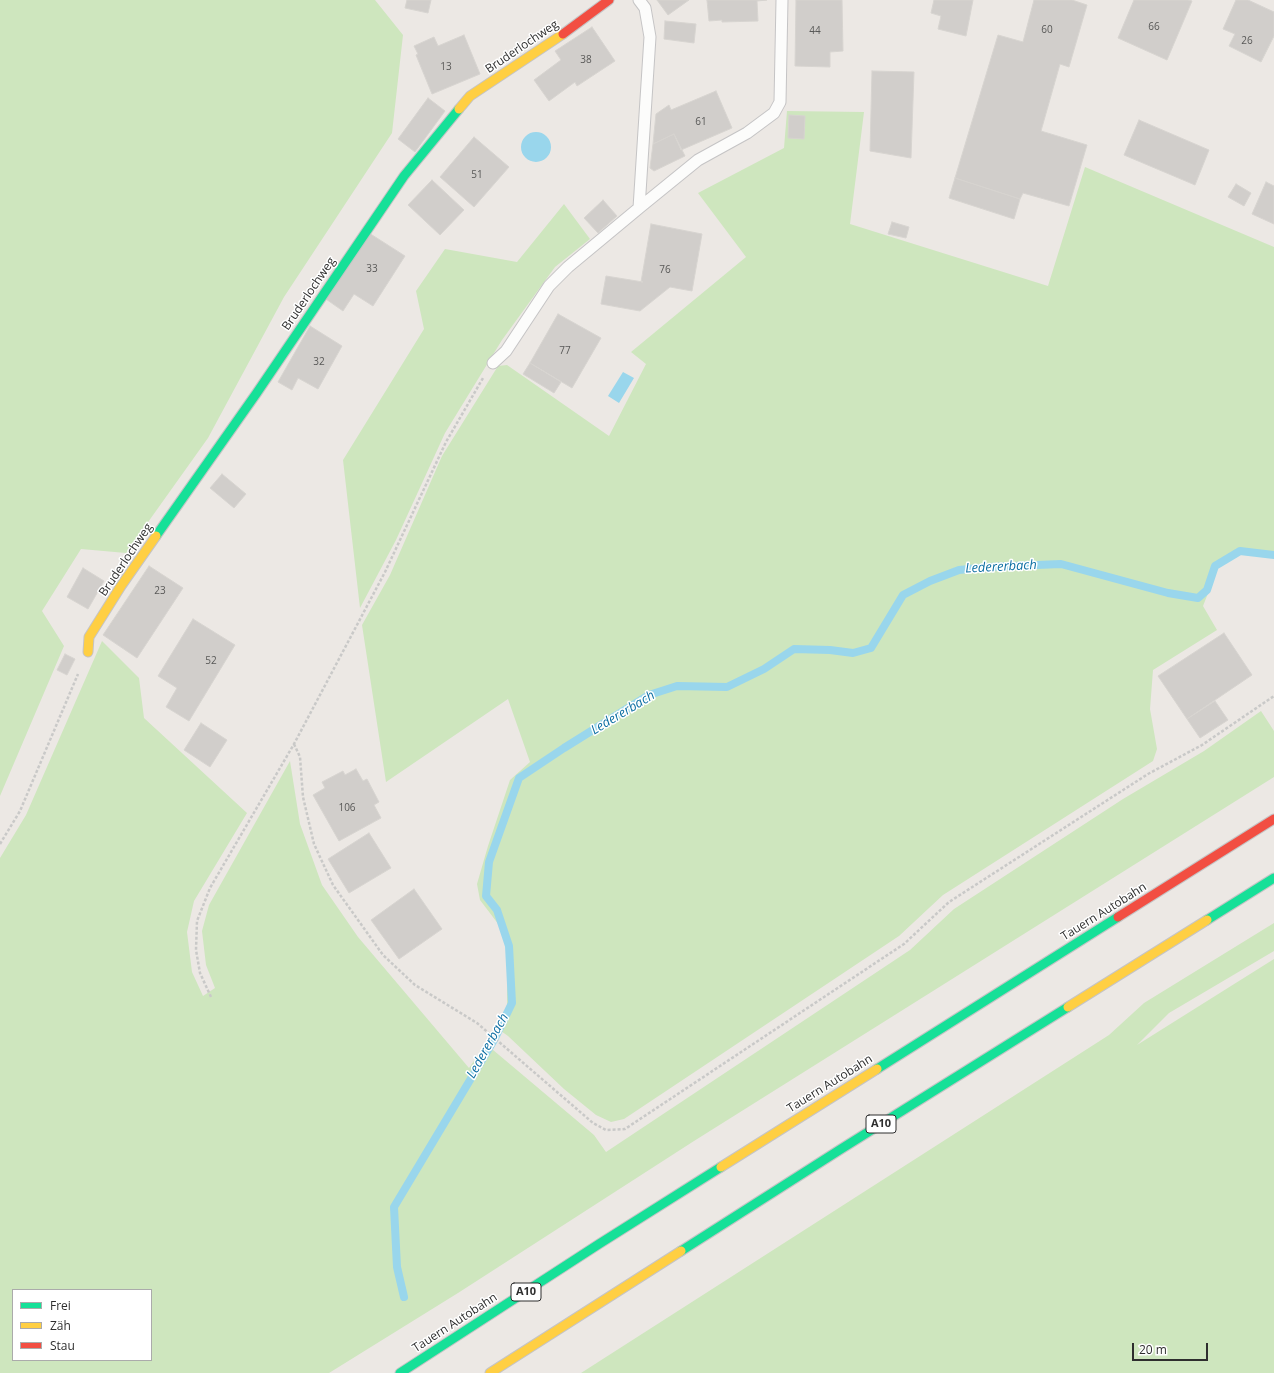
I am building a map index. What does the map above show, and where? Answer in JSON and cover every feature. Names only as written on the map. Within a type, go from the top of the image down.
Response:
[{"type":"main road","name":"Bruderlochweg","points":[[88,652],[90,637],[121,586],[256,394],[404,176],[470,96],[549,44],[609,0]]},
{"type":"main road","name":"Tauern Autobahn","points":[[400,1373],[613,1236],[1274,819]]},
{"type":"main road","name":"A10","points":[[490,1373],[841,1149],[1274,878]]},
{"type":"lane","points":[[639,0],[645,8],[650,37],[639,208]]},
{"type":"lane","points":[[493,363],[506,351],[549,286],[568,267],[698,160],[747,134],[774,113],[780,102],[782,0]]},
{"type":"path","points":[[211,997],[200,973],[196,950],[197,921],[210,888],[294,744],[385,572],[446,442],[474,392],[493,363]]},
{"type":"path","points":[[0,844],[20,811],[88,652]]},
{"type":"path","points":[[294,744],[300,757],[303,797],[314,844],[333,885],[383,955],[416,985],[477,1023],[593,1123],[606,1130],[625,1129],[904,944],[950,902],[1148,774],[1202,745],[1274,696]]},
{"type":"green space","points":[[0,0],[375,0],[403,35],[392,133],[284,297],[208,438],[126,553],[81,549],[42,611],[64,646],[0,796]]},
{"type":"green space","points":[[787,111],[864,112],[850,224],[1048,286],[1085,167],[1274,247],[1274,557],[1236,553],[1220,563],[1203,606],[1217,630],[1153,670],[1150,709],[1157,749],[1153,761],[943,895],[899,936],[624,1119],[611,1122],[596,1115],[564,1089],[501,1031],[507,1005],[507,951],[502,929],[480,900],[477,884],[510,780],[530,762],[508,699],[386,782],[362,625],[390,575],[442,456],[498,366],[507,365],[609,436],[646,364],[631,352],[746,257],[698,193],[784,148]]},
{"type":"green space","points":[[564,204],[590,239],[555,267],[502,340],[445,433],[396,540],[360,608],[343,460],[424,329],[416,291],[445,249],[517,262]]},
{"type":"green space","points":[[102,641],[139,678],[144,718],[247,813],[194,901],[187,932],[192,972],[203,996],[215,988],[206,965],[202,931],[209,905],[290,761],[300,824],[322,885],[358,937],[469,1068],[486,1044],[594,1135],[606,1152],[910,950],[954,909],[1123,799],[1204,751],[1261,711],[1274,731],[1274,777],[694,1141],[458,1293],[329,1373],[0,1373],[0,858],[26,815]]},
{"type":"green space","points":[[1274,923],[1274,951],[1169,1013],[1137,1045],[1274,959],[1274,1373],[581,1373],[1109,1035],[1144,1003]]},
{"type":"water","points":[[536,132],[546,137],[551,147],[546,157],[536,162],[526,157],[521,147],[526,137]]},
{"type":"water","points":[[623,372],[634,378],[619,403],[608,396]]},
{"type":"building","points":[[407,0],[431,0],[428,13],[405,8]]},
{"type":"building","points":[[657,0],[689,0],[668,15]]},
{"type":"building","points":[[707,0],[767,0],[757,1],[758,21],[722,22],[722,20],[709,21]]},
{"type":"building","points":[[796,0],[842,0],[843,51],[830,52],[830,67],[795,66]]},
{"type":"building","points":[[934,0],[973,0],[966,36],[938,29],[941,16],[931,13]]},
{"type":"building","points":[[1034,0],[1072,0],[1087,5],[1069,67],[1060,64],[1041,131],[1087,145],[1069,206],[1023,193],[1020,199],[955,178],[998,35],[1023,42]]},
{"type":"building","points":[[1134,0],[1192,1],[1167,60],[1118,38]]},
{"type":"building","points":[[1236,0],[1248,0],[1274,12],[1274,36],[1261,62],[1229,46],[1235,34],[1223,29]]},
{"type":"building","points":[[665,21],[696,24],[694,43],[664,39]]},
{"type":"building","points":[[592,27],[615,61],[577,86],[575,82],[549,101],[534,80],[561,60],[555,51]]},
{"type":"building","points":[[464,35],[480,74],[432,94],[416,55],[418,54],[414,46],[434,37],[438,46]]},
{"type":"building","points":[[872,71],[914,72],[911,158],[870,151]]},
{"type":"building","points":[[716,91],[732,128],[681,150],[674,134],[653,144],[656,114],[669,105],[671,110]]},
{"type":"building","points":[[428,98],[445,111],[415,152],[398,139]]},
{"type":"building","points":[[789,115],[805,116],[804,139],[788,138]]},
{"type":"building","points":[[1139,120],[1209,150],[1195,185],[1124,155]]},
{"type":"building","points":[[674,134],[685,156],[654,171],[650,168],[653,144]]},
{"type":"building","points":[[474,137],[509,167],[474,207],[440,177]]},
{"type":"building","points":[[955,178],[1020,199],[1014,219],[949,198]]},
{"type":"building","points":[[432,180],[464,210],[440,235],[408,205]]},
{"type":"building","points":[[1266,182],[1274,186],[1274,224],[1252,214]]},
{"type":"building","points":[[1236,184],[1251,193],[1244,206],[1228,197]]},
{"type":"building","points":[[603,200],[617,216],[598,233],[584,218]]},
{"type":"building","points":[[892,222],[909,227],[906,238],[888,234]]},
{"type":"building","points":[[651,224],[702,234],[692,291],[670,287],[640,311],[601,304],[606,276],[641,282]]},
{"type":"building","points":[[369,233],[405,256],[373,306],[354,294],[343,311],[323,297]]},
{"type":"building","points":[[558,314],[601,338],[572,388],[530,363]]},
{"type":"building","points":[[310,326],[342,346],[318,389],[298,378],[292,390],[278,382]]},
{"type":"building","points":[[530,363],[561,382],[554,393],[523,374]]},
{"type":"building","points":[[222,474],[246,494],[234,508],[210,488]]},
{"type":"building","points":[[149,566],[183,588],[137,658],[103,635]]},
{"type":"building","points":[[83,568],[104,581],[88,609],[67,597]]},
{"type":"building","points":[[193,619],[235,645],[189,721],[166,707],[177,688],[158,676]]},
{"type":"building","points":[[1224,633],[1252,675],[1187,719],[1158,676]]},
{"type":"building","points":[[65,654],[75,659],[67,675],[57,670]]},
{"type":"building","points":[[1215,701],[1228,720],[1200,738],[1187,719]]},
{"type":"building","points":[[201,723],[227,740],[210,767],[184,750]]},
{"type":"building","points":[[356,769],[363,781],[367,779],[379,802],[374,805],[381,818],[339,841],[313,795],[325,788],[322,782],[343,771],[345,775]]},
{"type":"building","points":[[369,833],[391,868],[349,893],[328,859]]},
{"type":"building","points":[[414,889],[442,929],[399,959],[371,920]]},
{"type":"waterway","name":"Ledererbach","points":[[404,1297],[397,1267],[394,1207],[494,1040],[512,1003],[509,946],[497,910],[486,896],[489,862],[519,778],[649,695],[677,686],[727,687],[764,669],[794,649],[830,650],[853,653],[871,648],[903,595],[930,581],[959,570],[989,567],[1061,564],[1168,593],[1198,598],[1207,590],[1215,566],[1240,551],[1274,555]]},
{"type":"traffic: fast","points":[[156,536],[256,394],[404,176],[459,109]]},
{"type":"traffic: fast","points":[[1207,920],[1274,878]]},
{"type":"traffic: fast","points":[[877,1069],[1118,917]]},
{"type":"traffic: fast","points":[[681,1251],[1068,1007]]},
{"type":"traffic: fast","points":[[400,1373],[721,1167]]},
{"type":"traffic: slow","points":[[459,109],[470,96],[563,34]]},
{"type":"traffic: slow","points":[[88,652],[89,637],[121,586],[156,536]]},
{"type":"traffic: slow","points":[[1068,1007],[1207,920]]},
{"type":"traffic: slow","points":[[721,1167],[877,1069]]},
{"type":"traffic: slow","points":[[490,1373],[681,1251]]},
{"type":"traffic: jam","points":[[563,34],[609,0]]},
{"type":"traffic: jam","points":[[1118,917],[1274,819]]}]
